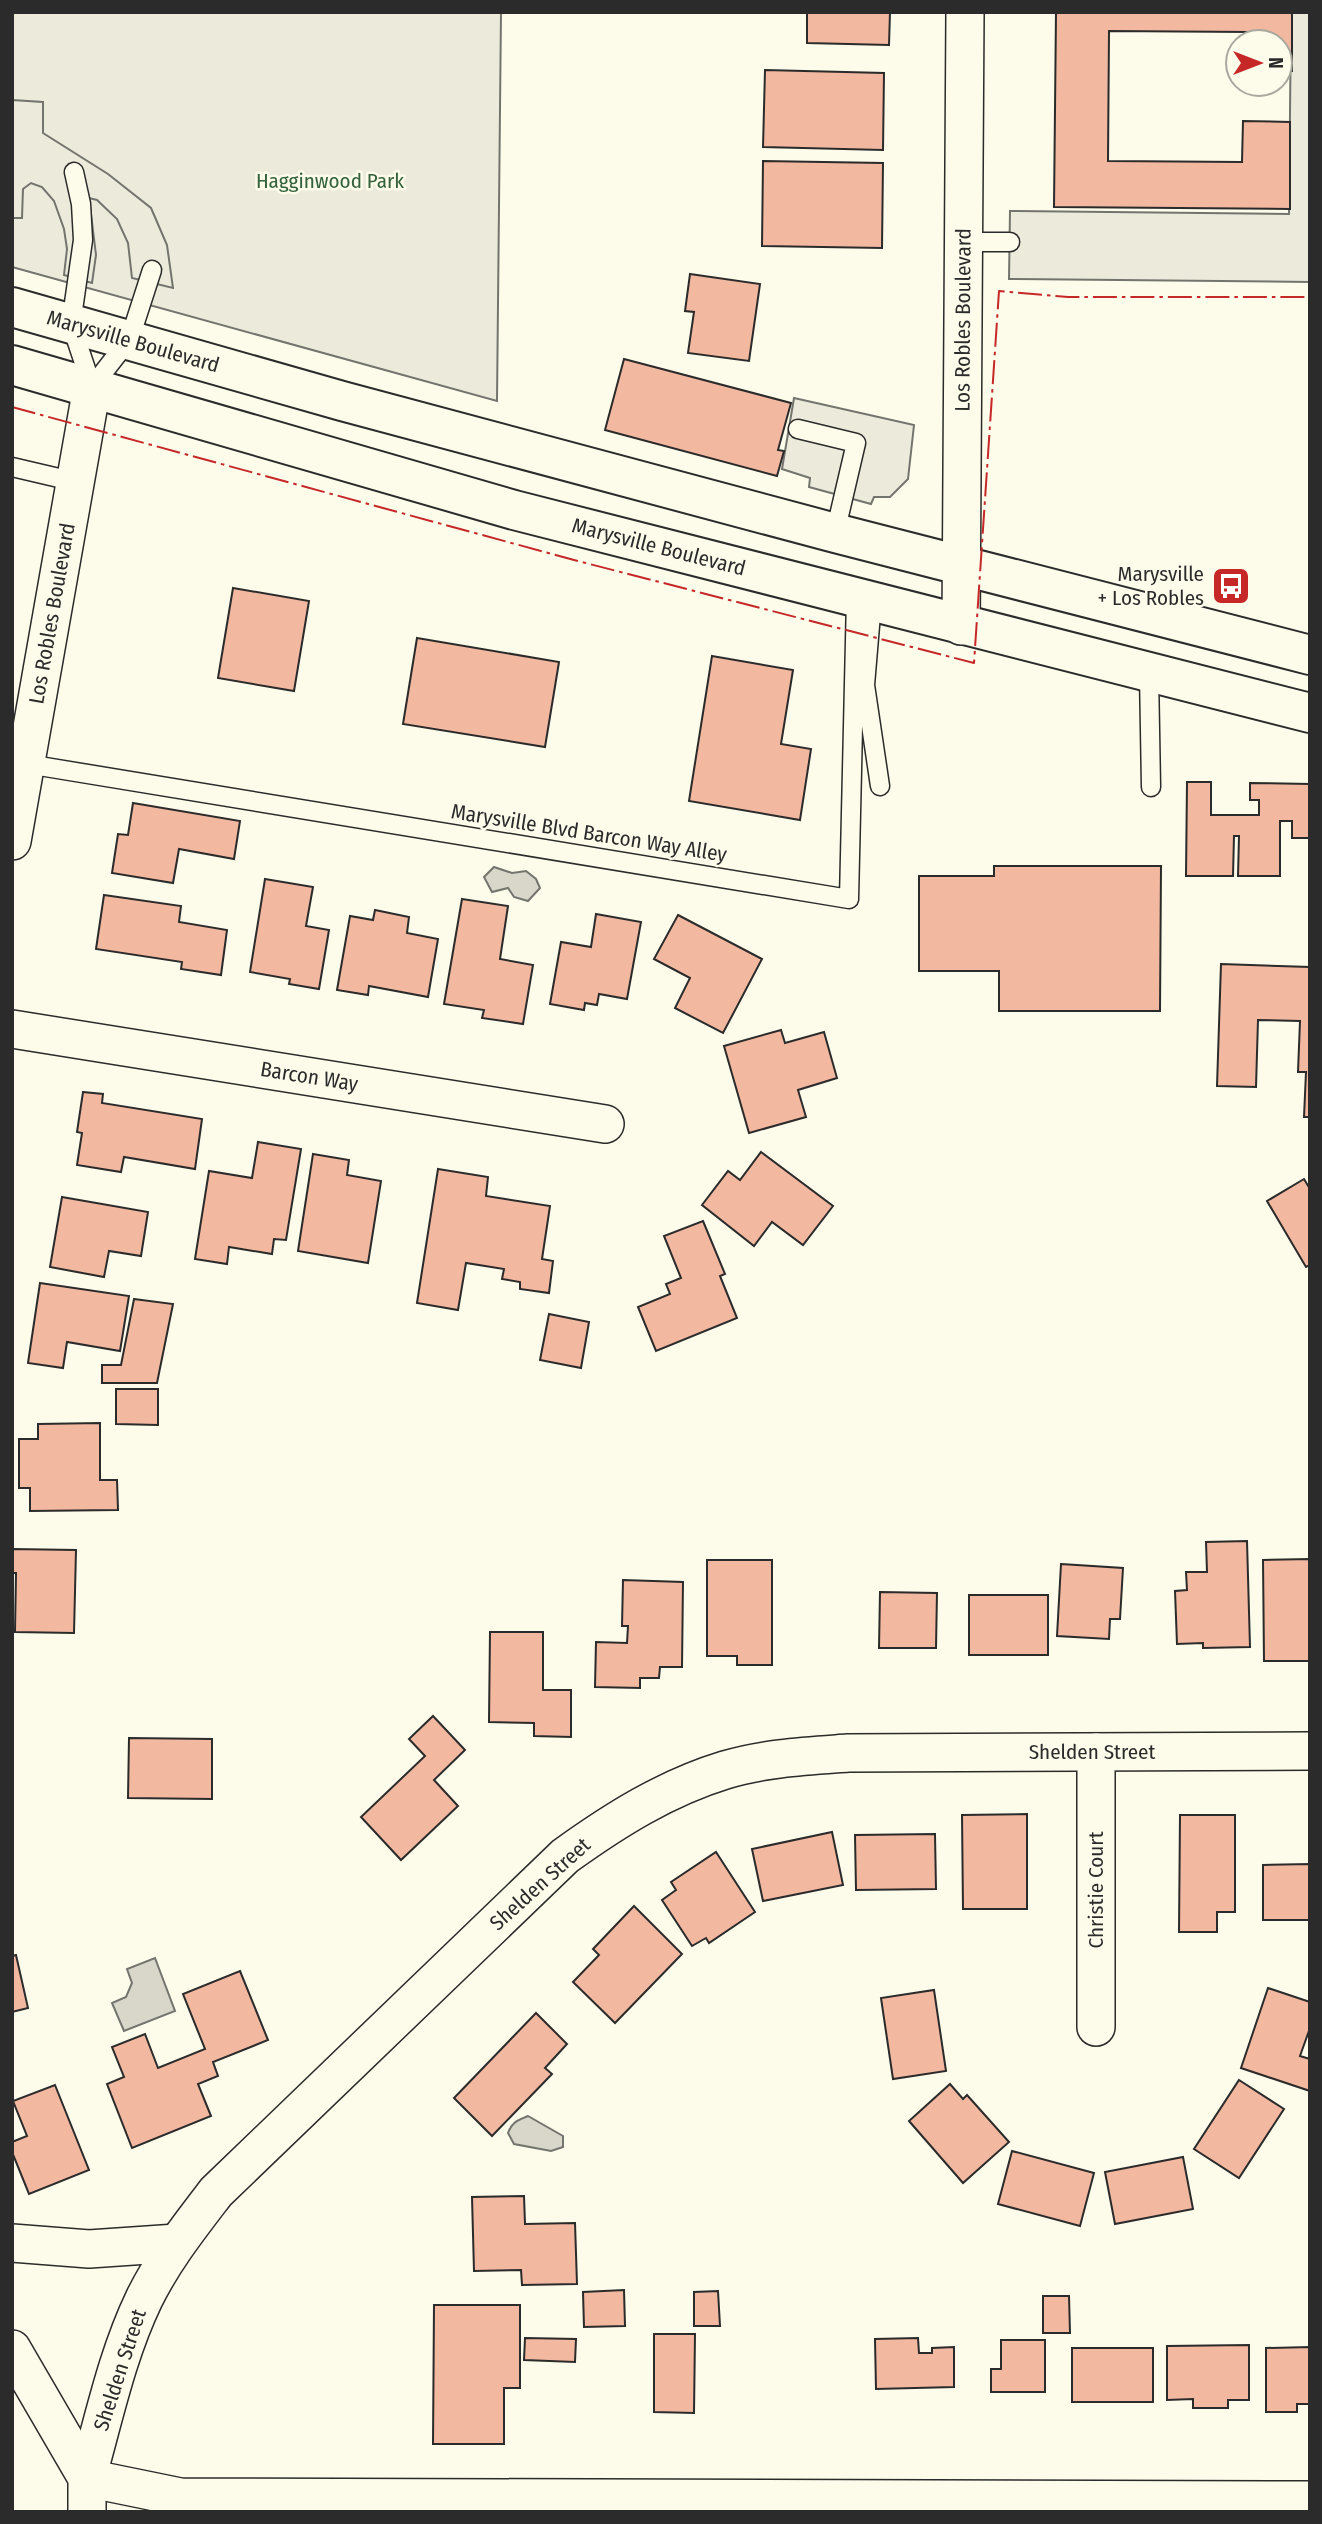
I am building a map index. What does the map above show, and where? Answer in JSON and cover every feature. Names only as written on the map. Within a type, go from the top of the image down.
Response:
[{"type":"main road","name":"Marysville Boulevard","points":[[12,307],[130,338],[381,411],[835,534],[1310,654]]},
{"type":"main road","name":"Marysville Boulevard","points":[[12,365],[514,510],[1310,713]]},
{"type":"street","name":"Los Robles Boulevard","points":[[961,626],[965,12]]},
{"type":"street","name":"Los Robles Boulevard","points":[[12,841],[19,763],[76,482],[92,387]]},
{"type":"street","name":"Barcon Way","points":[[12,1029],[605,1124]]},
{"type":"street","name":"Shelden Street","points":[[87,2495],[120,2357],[144,2298],[177,2243],[216,2192],[565,1856],[636,1809],[668,1792],[726,1770],[787,1758],[848,1753],[1310,1751]]},
{"type":"street","name":"Christie Court","points":[[1096,1752],[1096,2027]]},
{"type":"street","points":[[12,2243],[89,2249],[177,2243]]},
{"type":"street","points":[[12,2349],[87,2495],[1310,2500]]},
{"type":"lane","points":[[74,172],[81,204],[83,240],[71,324],[92,387]]},
{"type":"lane","points":[[964,242],[1010,242]]},
{"type":"lane","points":[[92,387],[130,338],[152,270]]},
{"type":"lane","points":[[798,429],[856,443],[835,534]]},
{"type":"lane","points":[[12,467],[76,482]]},
{"type":"lane","points":[[864,600],[865,685],[880,786]]},
{"type":"lane","name":"Marysville Blvd Barcon Way Alley","points":[[19,763],[849,900],[864,600]]},
{"type":"lane","points":[[1149,673],[1151,787]]},
{"type":"green space","name":"Hagginwood Park","points":[[12,12],[501,12],[497,401],[12,267]]},
{"type":"shaded area","points":[[1291,12],[1310,12],[1310,282],[1009,279],[1010,211],[1289,214],[1290,98],[1294,98],[1294,28],[1291,28]]},
{"type":"shaded area","points":[[12,100],[43,102],[43,133],[108,174],[151,208],[167,245],[173,288],[132,278],[128,243],[117,219],[97,200],[89,198],[96,255],[92,283],[64,275],[67,249],[64,229],[54,201],[42,187],[31,183],[23,189],[22,218],[12,218]]},
{"type":"shaded area","points":[[794,398],[914,425],[908,479],[890,497],[874,497],[871,504],[809,487],[810,478],[782,469]]},
{"type":"shaded area","points":[[494,867],[512,873],[526,871],[536,879],[540,888],[528,901],[514,897],[508,888],[492,892],[484,877]]},
{"type":"shaded area","points":[[155,1958],[175,2011],[124,2031],[112,2003],[126,1997],[132,1983],[127,1969]]},
{"type":"shaded area","points":[[528,2116],[563,2136],[563,2147],[551,2151],[514,2144],[508,2133],[511,2126]]},
{"type":"building","points":[[807,12],[890,12],[889,45],[807,43]]},
{"type":"building","points":[[1056,12],[1292,12],[1292,28],[1224,28],[1224,32],[1109,31],[1108,161],[1242,162],[1243,121],[1290,122],[1290,209],[1054,207]]},
{"type":"building","points":[[765,70],[884,73],[883,150],[763,147]]},
{"type":"building","points":[[763,161],[883,163],[882,248],[762,246]]},
{"type":"building","points":[[690,274],[760,284],[749,361],[688,353],[694,312],[685,311]]},
{"type":"building","points":[[624,359],[791,403],[778,450],[784,451],[777,476],[605,430]]},
{"type":"building","points":[[233,588],[309,601],[294,691],[218,678]]},
{"type":"building","points":[[417,638],[559,662],[545,747],[403,724]]},
{"type":"building","points":[[712,656],[793,670],[781,744],[811,749],[800,820],[689,801]]},
{"type":"building","points":[[1187,782],[1211,782],[1211,815],[1259,815],[1259,800],[1250,800],[1250,783],[1310,784],[1310,838],[1292,838],[1292,821],[1280,821],[1280,876],[1238,876],[1239,836],[1234,836],[1233,876],[1186,876]]},
{"type":"building","points":[[133,803],[240,821],[234,859],[179,849],[173,883],[112,873],[118,834],[128,835]]},
{"type":"building","points":[[994,866],[1161,866],[1160,1011],[999,1011],[999,971],[919,971],[919,876],[994,876]]},
{"type":"building","points":[[265,879],[313,887],[306,926],[329,930],[319,989],[289,984],[290,979],[250,972]]},
{"type":"building","points":[[104,895],[181,906],[179,922],[227,930],[221,975],[181,969],[182,962],[96,949]]},
{"type":"building","points":[[462,899],[508,906],[500,959],[533,965],[523,1024],[482,1018],[484,1010],[444,1004]]},
{"type":"building","points":[[375,910],[409,917],[407,933],[438,939],[428,997],[369,986],[368,995],[337,990],[350,916],[373,920]]},
{"type":"building","points":[[596,914],[641,922],[627,999],[599,994],[597,1005],[585,1003],[584,1010],[550,1004],[561,942],[591,947]]},
{"type":"building","points":[[678,915],[762,959],[723,1033],[675,1008],[690,978],[654,959]]},
{"type":"building","points":[[1221,964],[1310,967],[1310,1117],[1304,1117],[1306,1072],[1298,1072],[1300,1021],[1258,1020],[1256,1087],[1217,1086]]},
{"type":"building","points":[[781,1030],[785,1043],[824,1032],[837,1078],[798,1090],[806,1117],[749,1133],[724,1046]]},
{"type":"building","points":[[83,1092],[103,1094],[102,1103],[202,1119],[195,1169],[124,1157],[121,1172],[77,1165],[82,1133],[77,1132]]},
{"type":"building","points":[[258,1142],[301,1149],[286,1240],[274,1239],[272,1254],[229,1247],[227,1264],[195,1259],[209,1171],[252,1178]]},
{"type":"building","points":[[761,1152],[833,1206],[803,1245],[772,1222],[754,1246],[702,1205],[728,1171],[740,1180]]},
{"type":"building","points":[[313,1154],[349,1160],[347,1175],[381,1181],[368,1263],[298,1251]]},
{"type":"building","points":[[438,1169],[488,1177],[486,1196],[550,1206],[542,1259],[553,1261],[549,1293],[520,1289],[520,1282],[502,1279],[504,1269],[466,1263],[458,1310],[417,1303]]},
{"type":"building","points":[[1304,1179],[1310,1189],[1310,1265],[1306,1267],[1267,1201]]},
{"type":"building","points":[[62,1197],[148,1212],[141,1256],[109,1251],[104,1277],[50,1267]]},
{"type":"building","points":[[703,1221],[725,1274],[720,1276],[737,1318],[656,1351],[638,1307],[670,1294],[666,1284],[681,1278],[664,1236]]},
{"type":"building","points":[[40,1283],[129,1296],[120,1351],[67,1342],[63,1368],[28,1363]]},
{"type":"building","points":[[134,1299],[173,1304],[157,1383],[102,1383],[102,1365],[121,1365]]},
{"type":"building","points":[[549,1314],[589,1322],[581,1368],[540,1360]]},
{"type":"building","points":[[116,1389],[158,1389],[158,1425],[116,1424]]},
{"type":"building","points":[[100,1423],[100,1480],[117,1480],[118,1510],[30,1511],[30,1488],[19,1488],[19,1439],[38,1439],[38,1424]]},
{"type":"building","points":[[1247,1541],[1250,1647],[1203,1648],[1203,1643],[1177,1644],[1175,1591],[1187,1590],[1186,1572],[1207,1572],[1206,1542]]},
{"type":"building","points":[[12,1549],[76,1550],[74,1633],[15,1632],[16,1573],[12,1573]]},
{"type":"building","points":[[1310,1559],[1310,1661],[1264,1661],[1263,1560]]},
{"type":"building","points":[[707,1560],[772,1560],[772,1665],[737,1665],[737,1656],[707,1656]]},
{"type":"building","points":[[1061,1564],[1123,1568],[1120,1619],[1110,1619],[1109,1639],[1057,1636]]},
{"type":"building","points":[[623,1580],[683,1582],[682,1667],[660,1667],[659,1678],[640,1678],[640,1688],[595,1687],[596,1642],[627,1643],[628,1626],[622,1626]]},
{"type":"building","points":[[880,1592],[937,1593],[936,1648],[879,1648]]},
{"type":"building","points":[[969,1595],[1048,1595],[1048,1655],[969,1655]]},
{"type":"building","points":[[490,1632],[543,1632],[543,1690],[571,1690],[571,1737],[534,1736],[534,1723],[489,1722]]},
{"type":"building","points":[[433,1716],[465,1750],[434,1780],[458,1806],[401,1860],[361,1817],[425,1756],[409,1739]]},
{"type":"building","points":[[129,1738],[212,1739],[212,1799],[128,1798]]},
{"type":"building","points":[[1027,1814],[1027,1909],[963,1909],[962,1815]]},
{"type":"building","points":[[1180,1815],[1235,1815],[1235,1912],[1217,1912],[1217,1932],[1179,1932]]},
{"type":"building","points":[[832,1832],[843,1885],[763,1901],[752,1849]]},
{"type":"building","points":[[935,1834],[936,1889],[856,1890],[855,1835]]},
{"type":"building","points":[[716,1852],[755,1912],[709,1943],[706,1938],[692,1946],[662,1900],[676,1890],[671,1882]]},
{"type":"building","points":[[1310,1864],[1310,1920],[1263,1920],[1263,1865]]},
{"type":"building","points":[[634,1906],[682,1954],[615,2023],[573,1982],[599,1955],[593,1949]]},
{"type":"building","points":[[16,1955],[28,2008],[12,2012],[12,1956]]},
{"type":"building","points":[[240,1971],[268,2040],[213,2062],[218,2076],[198,2084],[211,2116],[132,2148],[107,2084],[124,2077],[112,2047],[145,2034],[158,2068],[205,2049],[183,1994]]},
{"type":"building","points":[[1268,1988],[1310,2002],[1310,2028],[1300,2056],[1310,2059],[1310,2091],[1241,2068]]},
{"type":"building","points":[[934,1990],[946,2071],[893,2079],[881,1998]]},
{"type":"building","points":[[536,2013],[567,2044],[545,2068],[552,2074],[492,2136],[454,2098]]},
{"type":"building","points":[[1239,2080],[1284,2109],[1239,2178],[1194,2149]]},
{"type":"building","points":[[950,2084],[963,2099],[967,2095],[1009,2142],[963,2183],[909,2121]]},
{"type":"building","points":[[55,2085],[89,2170],[29,2194],[12,2152],[12,2142],[27,2136],[13,2101]]},
{"type":"building","points":[[1012,2151],[1094,2173],[1080,2226],[998,2204]]},
{"type":"building","points":[[1183,2157],[1193,2209],[1115,2224],[1105,2172]]},
{"type":"building","points":[[524,2196],[525,2224],[575,2223],[577,2284],[522,2285],[521,2270],[474,2271],[472,2197]]},
{"type":"building","points":[[624,2290],[625,2326],[584,2327],[583,2292]]},
{"type":"building","points":[[718,2291],[720,2326],[694,2326],[694,2292]]},
{"type":"building","points":[[1043,2296],[1069,2296],[1070,2333],[1043,2333]]},
{"type":"building","points":[[434,2305],[520,2305],[520,2388],[504,2388],[504,2444],[433,2444]]},
{"type":"building","points":[[654,2334],[695,2334],[694,2413],[654,2412]]},
{"type":"building","points":[[525,2338],[576,2339],[575,2362],[524,2360]]},
{"type":"building","points":[[918,2338],[919,2353],[932,2353],[932,2348],[954,2347],[954,2387],[876,2389],[875,2339]]},
{"type":"building","points":[[1001,2340],[1045,2340],[1045,2392],[991,2392],[991,2369],[1001,2369]]},
{"type":"building","points":[[1249,2345],[1249,2400],[1228,2400],[1228,2408],[1193,2408],[1193,2399],[1167,2400],[1167,2346]]},
{"type":"building","points":[[1310,2347],[1310,2404],[1297,2404],[1297,2412],[1266,2412],[1266,2348]]},
{"type":"building","points":[[1072,2348],[1153,2348],[1153,2402],[1072,2402]]},
{"type":"power","points":[[12,407],[574,560],[974,663],[999,291],[1068,297],[1310,297]]},
{"type":"place","name":"Marysville + Los Robles","points":[[1231,586]]}]
